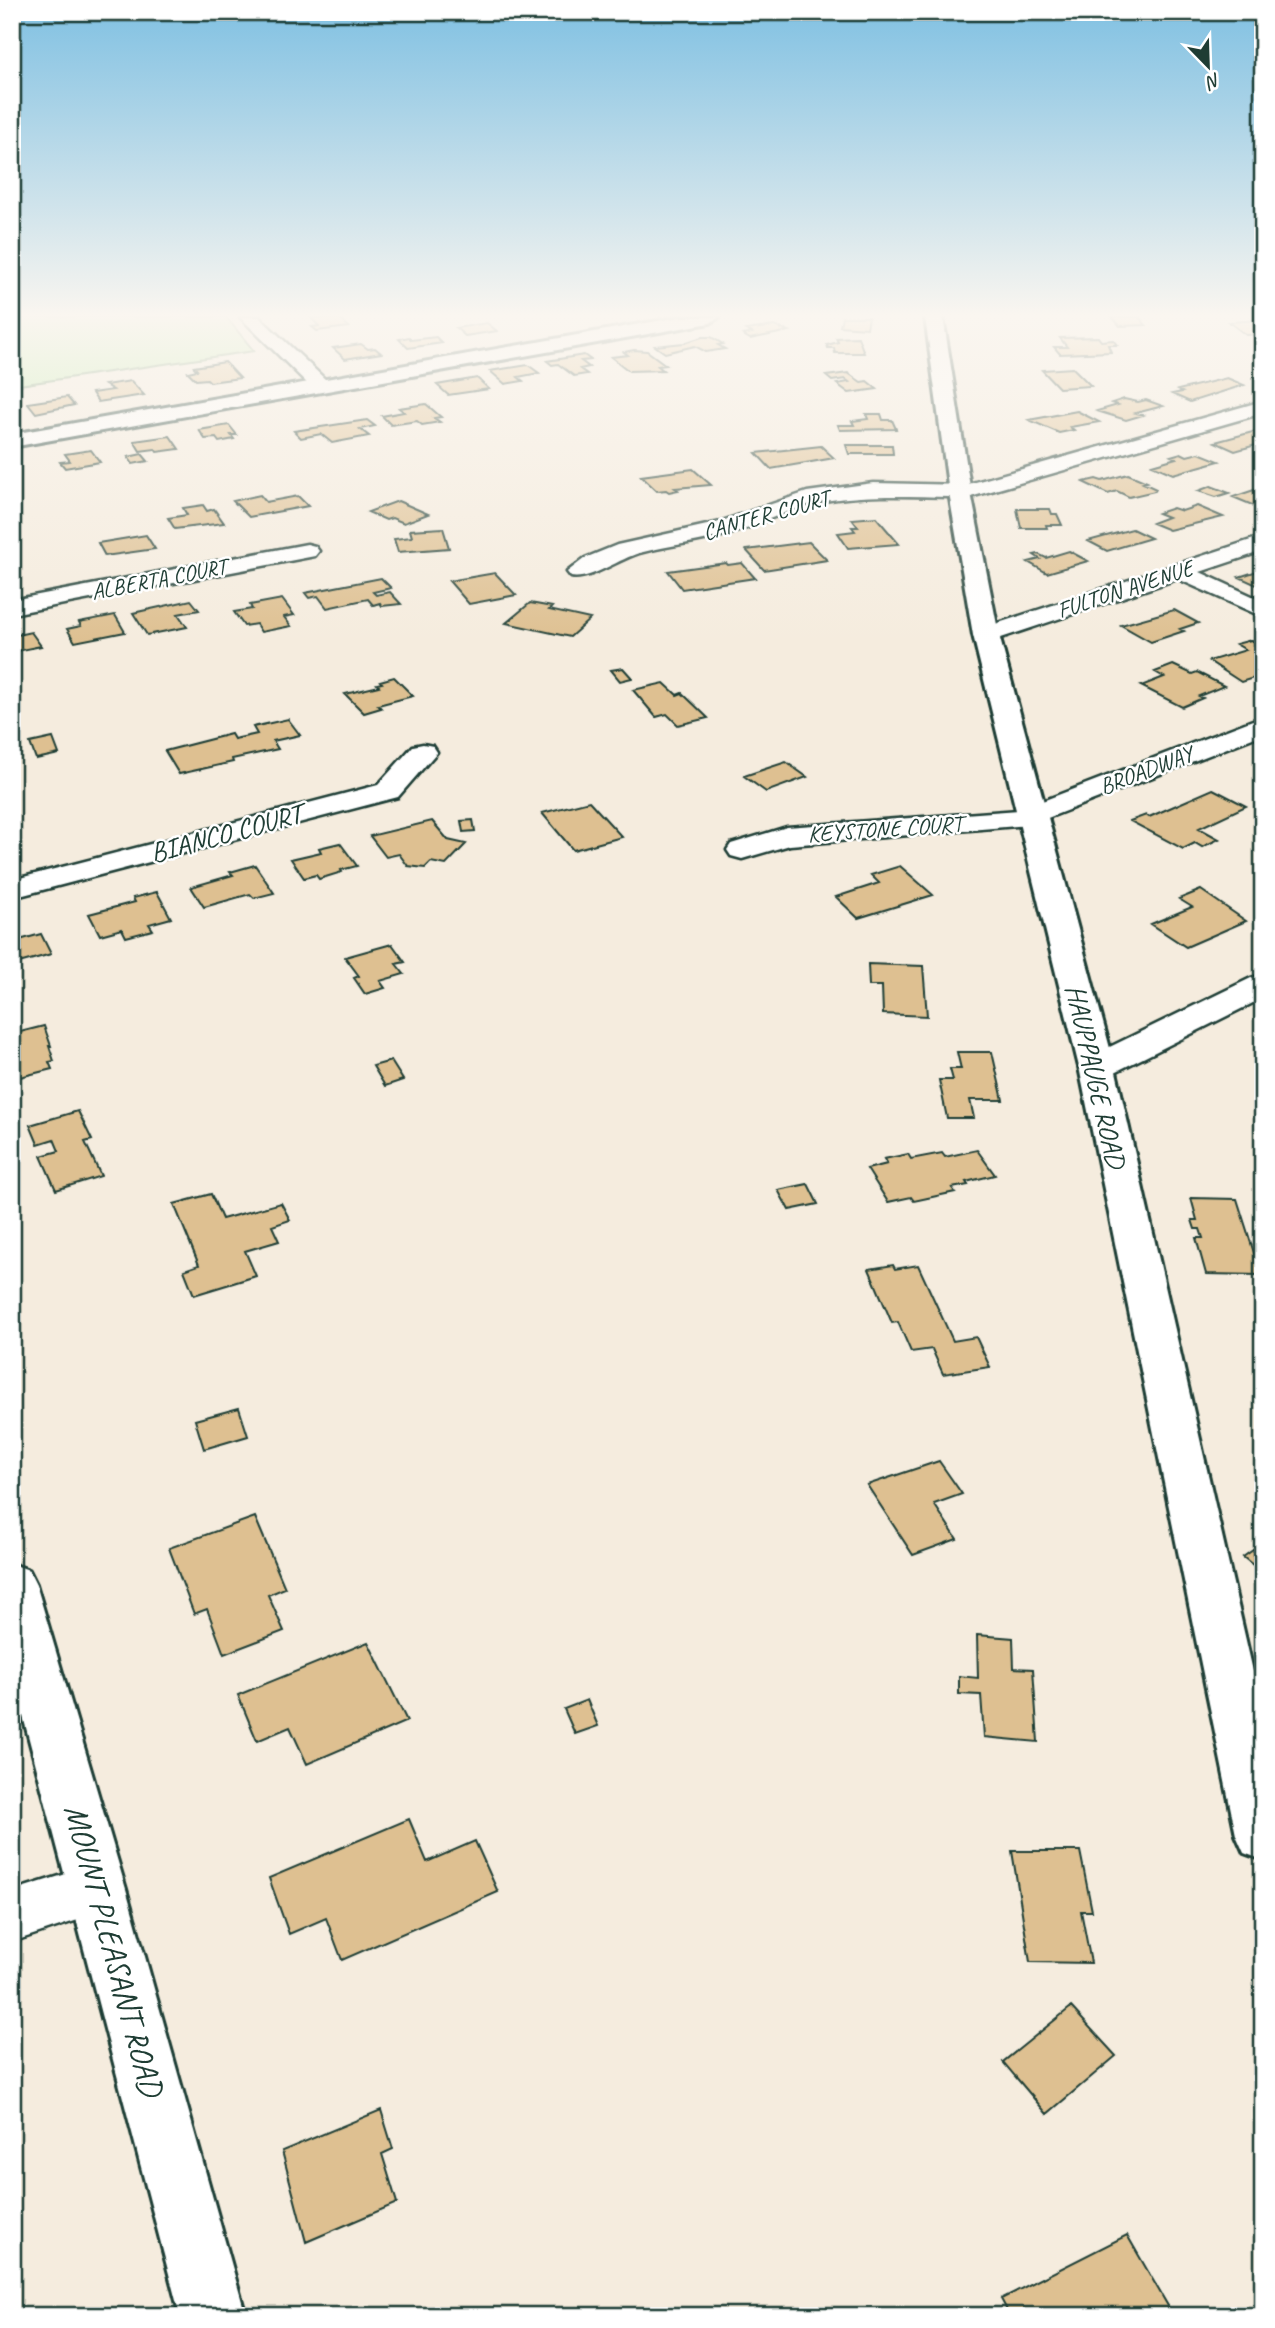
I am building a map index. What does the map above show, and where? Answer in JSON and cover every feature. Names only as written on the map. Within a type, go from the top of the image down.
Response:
[{"type":"main road","points":[[12,441],[98,426]]},
{"type":"main road","name":"HAUPPAUGE ROAD","points":[[950,426],[986,635],[1030,817],[1097,1067],[1263,1835]]},
{"type":"main road","name":"MOUNT PLEASANT ROAD","points":[[12,1584],[98,1889],[213,2316]]},
{"type":"street","name":"CANTER COURT","points":[[579,572],[618,553],[720,530],[790,503],[822,495],[960,491],[1196,426]]},
{"type":"street","name":"FULTON AVENUE","points":[[986,635],[1263,543]]},
{"type":"street","name":"ALBERTA COURT","points":[[12,607],[307,551]]},
{"type":"street","points":[[1180,571],[1263,610]]},
{"type":"street","name":"BROADWAY","points":[[1030,817],[1263,724]]},
{"type":"street","name":"BIANCO COURT","points":[[12,889],[388,791],[423,752]]},
{"type":"street","name":"KEYSTONE COURT","points":[[742,850],[787,836],[1030,817]]},
{"type":"street","points":[[1097,1067],[1263,985]]},
{"type":"street","points":[[12,1917],[98,1889]]},
{"type":"building","points":[[230,426],[237,435],[231,435],[234,439],[219,442],[216,438],[205,439],[199,430]]},
{"type":"building","points":[[330,426],[375,426],[360,429],[369,436],[332,443],[321,434],[301,438],[294,431]]},
{"type":"building","points":[[838,426],[895,426],[896,429],[840,430]]},
{"type":"building","points":[[1042,426],[1078,426],[1070,427],[1074,430],[1059,433]]},
{"type":"building","points":[[1263,431],[1263,443],[1235,451],[1215,442]]},
{"type":"building","points":[[170,436],[179,449],[140,451],[134,441]]},
{"type":"building","points":[[846,445],[892,445],[893,454],[849,454]]},
{"type":"building","points":[[821,446],[834,458],[771,469],[756,453]]},
{"type":"building","points":[[91,450],[100,462],[65,468],[60,462],[70,461],[65,454]]},
{"type":"building","points":[[1181,453],[1187,456],[1199,453],[1219,461],[1173,474],[1152,465],[1176,458],[1171,456]]},
{"type":"building","points":[[142,454],[148,461],[133,464],[128,457]]},
{"type":"building","points":[[693,469],[711,485],[675,488],[678,490],[669,492],[657,491],[641,476]]},
{"type":"building","points":[[1128,474],[1147,482],[1143,483],[1156,489],[1155,491],[1129,497],[1117,491],[1108,494],[1083,482],[1096,479],[1102,481]]},
{"type":"building","points":[[1211,486],[1229,493],[1216,497],[1198,491]]},
{"type":"building","points":[[1263,487],[1263,505],[1257,507],[1233,497]]},
{"type":"building","points":[[260,495],[266,502],[298,496],[308,506],[249,517],[233,501]]},
{"type":"building","points":[[398,501],[428,514],[404,523],[392,518],[386,520],[368,512]]},
{"type":"building","points":[[203,505],[207,511],[214,509],[224,523],[175,529],[168,518],[187,515],[183,508]]},
{"type":"building","points":[[1197,506],[1223,517],[1169,530],[1152,523],[1168,517],[1158,513],[1173,508],[1182,511]]},
{"type":"building","points":[[1017,509],[1050,509],[1052,514],[1057,514],[1062,525],[1021,528]]},
{"type":"building","points":[[876,517],[899,544],[848,548],[838,533],[855,531],[852,527],[858,527],[852,519]]},
{"type":"building","points":[[443,528],[449,548],[398,552],[394,539],[412,537],[410,530]]},
{"type":"building","points":[[1132,529],[1151,538],[1107,551],[1088,541]]},
{"type":"building","points":[[146,535],[155,549],[105,556],[98,543]]},
{"type":"building","points":[[809,542],[827,560],[764,570],[746,550]]},
{"type":"building","points":[[1069,551],[1088,561],[1047,573],[1028,562],[1040,559],[1034,555],[1046,558]]},
{"type":"building","points":[[742,563],[755,578],[682,589],[668,571]]},
{"type":"building","points":[[1260,570],[1263,572],[1263,588],[1239,577]]},
{"type":"building","points":[[495,573],[516,595],[469,604],[449,581]]},
{"type":"building","points":[[381,578],[391,588],[373,592],[376,595],[390,592],[401,604],[373,605],[368,599],[327,608],[318,596],[309,598],[305,593]]},
{"type":"building","points":[[282,599],[294,615],[284,617],[291,626],[261,632],[256,624],[244,626],[234,612],[252,609],[250,605]]},
{"type":"building","points":[[191,600],[199,610],[178,614],[187,627],[147,635],[133,613]]},
{"type":"building","points":[[530,603],[590,619],[570,637],[506,623]]},
{"type":"building","points":[[1174,610],[1198,623],[1180,629],[1184,631],[1151,642],[1121,625]]},
{"type":"building","points":[[115,615],[125,632],[75,642],[67,629],[81,626],[79,622]]},
{"type":"building","points":[[31,632],[41,646],[12,652],[12,636]]},
{"type":"building","points":[[1251,640],[1263,646],[1263,670],[1260,671],[1263,675],[1241,682],[1209,661],[1246,650],[1236,644]]},
{"type":"building","points":[[1173,665],[1192,674],[1197,672],[1224,686],[1199,696],[1203,698],[1182,707],[1141,686],[1164,677],[1155,672]]},
{"type":"building","points":[[623,668],[632,678],[620,681],[611,670]]},
{"type":"building","points":[[394,677],[413,696],[378,705],[381,708],[364,713],[345,694],[379,686],[377,684],[382,683],[380,681]]},
{"type":"building","points":[[664,683],[677,695],[682,693],[708,718],[678,725],[667,714],[656,717],[633,690]]},
{"type":"building","points":[[288,719],[300,735],[273,741],[278,749],[232,759],[233,762],[179,774],[165,751],[231,734],[234,739],[257,734],[253,727]]},
{"type":"building","points":[[53,738],[59,754],[36,759],[30,743]]},
{"type":"building","points":[[786,762],[807,777],[766,792],[744,776]]},
{"type":"building","points":[[1213,789],[1246,806],[1199,828],[1219,839],[1202,847],[1195,843],[1183,849],[1130,821],[1146,815],[1149,817]]},
{"type":"building","points":[[589,801],[622,837],[573,850],[542,813]]},
{"type":"building","points":[[473,820],[475,831],[463,832],[461,821]]},
{"type":"building","points":[[432,821],[448,840],[466,844],[446,865],[431,862],[425,868],[408,866],[399,854],[386,857],[370,836]]},
{"type":"building","points":[[340,843],[357,866],[319,879],[316,875],[304,878],[291,859],[321,852],[319,848]]},
{"type":"building","points":[[255,865],[274,893],[254,898],[250,894],[204,907],[191,887],[233,875],[230,872]]},
{"type":"building","points":[[900,866],[933,895],[858,918],[836,897],[879,883],[871,875]]},
{"type":"building","points":[[1201,890],[1246,921],[1186,947],[1151,924],[1192,907],[1179,899]]},
{"type":"building","points":[[157,892],[171,918],[149,924],[153,930],[126,937],[122,929],[100,935],[89,914],[135,902],[133,898]]},
{"type":"building","points":[[41,934],[51,954],[12,965],[12,942]]},
{"type":"building","points":[[392,944],[405,962],[396,964],[404,974],[380,981],[385,988],[365,994],[354,978],[359,976],[345,957]]},
{"type":"building","points":[[868,964],[923,966],[927,1016],[883,1014],[882,986],[869,986]]},
{"type":"building","points":[[44,1026],[54,1061],[49,1062],[52,1069],[12,1079],[12,1034]]},
{"type":"building","points":[[957,1052],[992,1052],[1003,1100],[970,1100],[974,1118],[947,1118],[939,1080],[953,1080],[950,1069],[961,1069]]},
{"type":"building","points":[[391,1061],[403,1080],[385,1086],[373,1066]]},
{"type":"building","points":[[78,1111],[92,1140],[85,1142],[101,1176],[56,1190],[41,1156],[59,1151],[54,1139],[38,1144],[30,1125]]},
{"type":"building","points":[[977,1150],[995,1175],[952,1188],[955,1192],[914,1201],[911,1197],[888,1202],[867,1169],[887,1164],[884,1159],[908,1154],[911,1159],[942,1153],[945,1157]]},
{"type":"building","points":[[808,1184],[818,1204],[789,1210],[778,1190]]},
{"type":"building","points":[[211,1194],[222,1219],[281,1203],[290,1220],[272,1226],[279,1241],[245,1251],[256,1276],[194,1295],[184,1270],[199,1265],[174,1204]]},
{"type":"building","points":[[1191,1198],[1237,1199],[1261,1275],[1206,1274],[1196,1238],[1203,1238],[1200,1229],[1195,1229],[1192,1220],[1197,1220]]},
{"type":"building","points":[[893,1265],[895,1269],[918,1265],[953,1341],[976,1337],[990,1367],[943,1374],[932,1349],[911,1352],[898,1322],[892,1323],[869,1269]]},
{"type":"building","points":[[239,1408],[248,1436],[204,1449],[195,1420]]},
{"type":"building","points":[[939,1461],[962,1494],[934,1504],[957,1539],[913,1555],[867,1485]]},
{"type":"building","points":[[255,1517],[285,1588],[268,1595],[284,1631],[224,1654],[207,1609],[194,1614],[169,1548]]},
{"type":"building","points":[[1263,1543],[1263,1573],[1243,1557]]},
{"type":"building","points":[[977,1635],[1013,1638],[1014,1668],[1033,1669],[1038,1742],[984,1737],[981,1695],[959,1694],[959,1676],[978,1678]]},
{"type":"building","points":[[368,1642],[407,1721],[307,1764],[290,1727],[257,1741],[238,1695]]},
{"type":"building","points":[[587,1700],[598,1726],[575,1734],[564,1709]]},
{"type":"building","points":[[409,1819],[427,1862],[475,1841],[498,1892],[342,1960],[326,1918],[289,1934],[269,1878]]},
{"type":"building","points":[[1012,1851],[1080,1851],[1092,1911],[1081,1911],[1091,1963],[1030,1962]]},
{"type":"building","points":[[1071,2007],[1116,2056],[1047,2114],[1003,2062]]},
{"type":"building","points":[[381,2110],[393,2149],[382,2154],[397,2203],[306,2242],[282,2151]]},
{"type":"building","points":[[1127,2235],[1172,2313],[1167,2316],[1010,2316],[1001,2299]]}]
